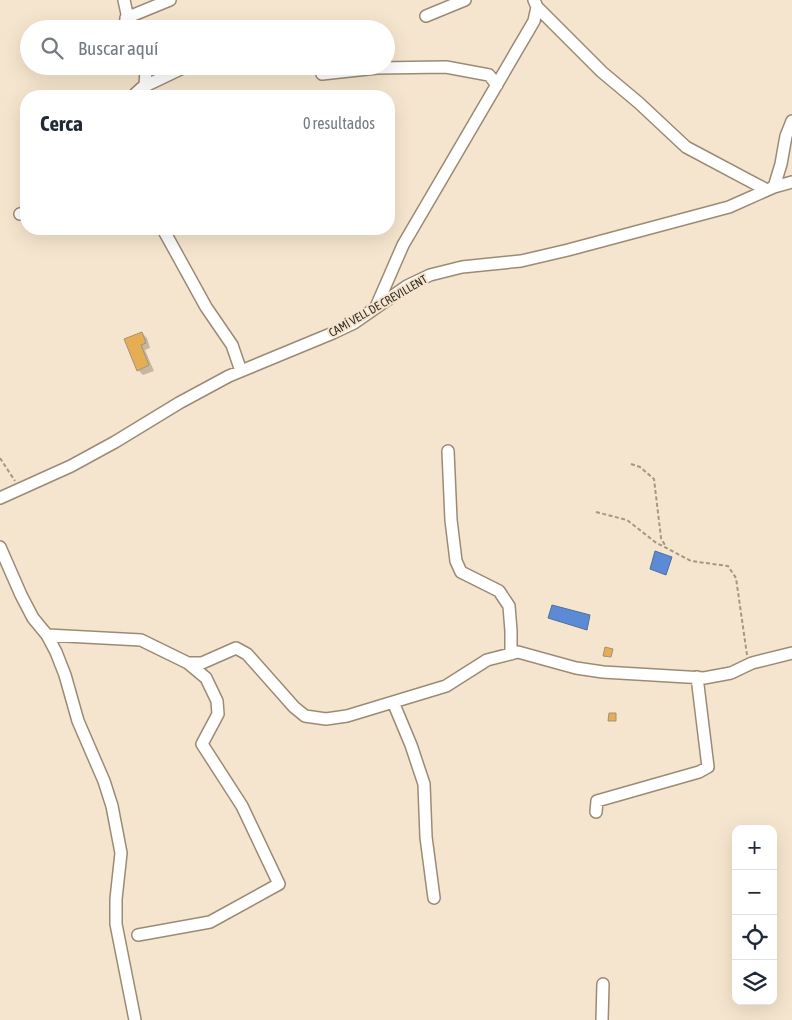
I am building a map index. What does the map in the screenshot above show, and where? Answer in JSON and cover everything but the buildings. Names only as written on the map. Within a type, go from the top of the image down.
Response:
[{"type":"street","points":[[124,0],[127,14],[126,20]]},
{"type":"street","points":[[131,20],[170,0]]},
{"type":"street","points":[[426,16],[465,0]]},
{"type":"street","points":[[376,307],[404,245],[534,21],[535,3]]},
{"type":"street","points":[[535,3],[602,72],[645,108],[686,147],[771,189],[781,164],[786,136],[792,121]]},
{"type":"street","points":[[395,68],[446,67],[489,75],[497,85]]},
{"type":"street","points":[[141,90],[145,85],[146,75]]},
{"type":"street","points":[[143,90],[170,75]]},
{"type":"street","name":"CAMÍ VELL DE CREVILLENT","points":[[0,498],[71,466],[179,403],[241,371],[333,333],[354,322],[407,286],[430,275],[462,268],[521,261],[568,250],[729,207],[792,182]]},
{"type":"street","points":[[166,235],[206,307],[232,345],[241,371]]},
{"type":"street","points":[[448,450],[451,520],[456,562],[461,572],[499,591],[509,606],[512,631],[511,654]]},
{"type":"street","points":[[0,547],[21,595],[33,618],[47,635],[65,675],[78,721],[104,781],[112,806],[122,853],[116,899],[116,924],[135,1020]]},
{"type":"street","points":[[47,635],[141,640],[188,664],[206,678],[217,701],[218,714],[202,744],[242,806],[279,884],[210,922],[138,935]]},
{"type":"street","points":[[188,664],[202,663],[236,648],[247,654],[294,707],[305,716],[326,719],[340,717],[446,686],[487,660],[518,652],[576,668],[603,672],[704,678],[731,674],[748,665],[792,653]]},
{"type":"street","points":[[596,812],[597,801],[699,772],[708,767],[697,677]]},
{"type":"street","points":[[393,702],[411,745],[424,784],[426,837],[434,898]]},
{"type":"street","points":[[602,1020],[603,984]]},
{"type":"path","points":[[0,458],[21,490]]},
{"type":"path","points":[[631,464],[640,467],[654,479],[661,538],[666,547]]},
{"type":"path","points":[[596,512],[627,520],[644,534],[691,562],[728,566],[736,578],[748,665]]},
{"type":"water","points":[[655,551],[672,557],[666,575],[650,569]]},
{"type":"water","points":[[552,605],[590,615],[587,630],[548,618]]}]
